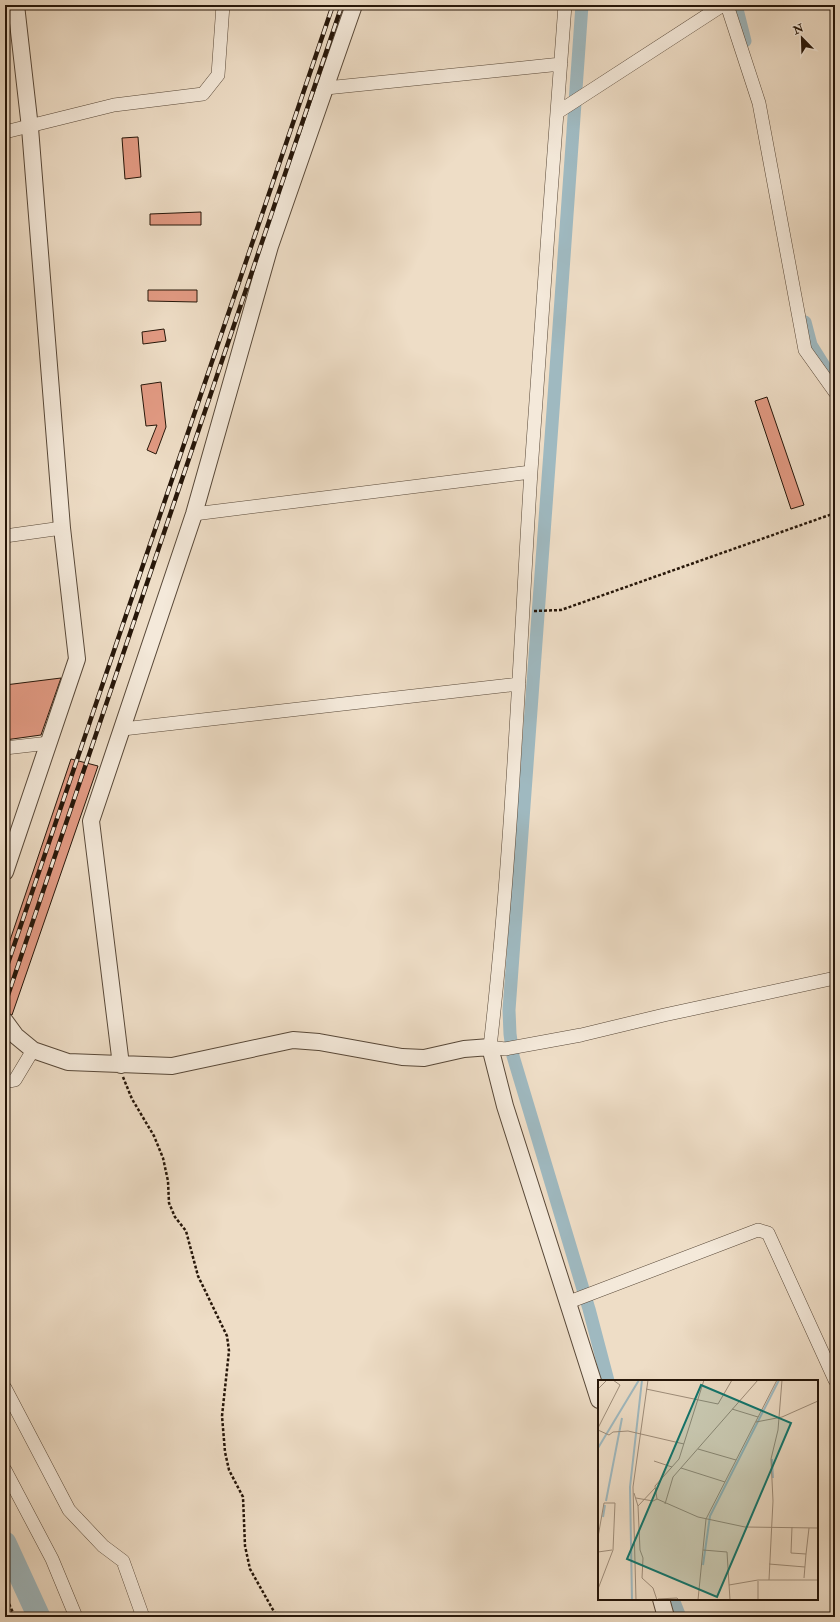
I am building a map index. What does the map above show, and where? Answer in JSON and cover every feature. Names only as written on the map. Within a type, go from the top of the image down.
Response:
[{"type":"street","points":[[5,872],[77,659],[62,528],[30,128],[16,5]]},
{"type":"street","points":[[5,132],[30,128],[114,105],[203,94],[218,75],[222,5]]},
{"type":"street","points":[[121,1064],[91,821],[194,514],[270,246],[354,5]]},
{"type":"street","points":[[565,5],[561,64],[562,109],[531,472],[519,684],[500,964],[497,1048],[505,1106],[572,1301],[598,1396]]},
{"type":"street","points":[[562,109],[723,5]]},
{"type":"street","points":[[727,5],[759,103],[805,350],[835,392]]},
{"type":"street","points":[[326,88],[561,64]]},
{"type":"street","points":[[194,514],[531,472]]},
{"type":"street","points":[[5,536],[62,528]]},
{"type":"street","points":[[123,729],[519,684]]},
{"type":"street","points":[[5,748],[50,742]]},
{"type":"street","points":[[5,1021],[16,1036],[33,1050],[68,1062],[172,1066],[293,1040],[319,1042],[402,1058],[424,1058],[464,1049],[520,1047],[581,1035],[657,1016],[835,978]]},
{"type":"street","points":[[5,1082],[15,1080],[33,1050]]},
{"type":"street","points":[[572,1301],[758,1230],[768,1233],[835,1380]]},
{"type":"street","points":[[5,1388],[69,1510],[103,1546],[123,1561],[143,1617]]},
{"type":"street","points":[[5,1470],[52,1559],[76,1617]]},
{"type":"street","points":[[661,1600],[666,1617]]},
{"type":"path","points":[[532,611],[561,610],[835,513]]},
{"type":"path","points":[[121,1064],[124,1082],[132,1099],[154,1136],[163,1158],[168,1181],[169,1203],[176,1217],[186,1231],[198,1276],[227,1336],[229,1351],[222,1416],[225,1452],[230,1470],[243,1497],[245,1546],[250,1569],[277,1617]]},
{"type":"path","points":[[5,1595],[15,1617]]},
{"type":"building","points":[[138,137],[141,177],[125,179],[122,138]]},
{"type":"building","points":[[201,212],[201,225],[150,225],[150,214]]},
{"type":"building","points":[[148,290],[197,290],[197,302],[148,301]]},
{"type":"building","points":[[164,329],[166,341],[143,344],[142,332]]},
{"type":"building","points":[[161,382],[166,427],[156,454],[147,450],[157,425],[146,426],[141,385]]},
{"type":"building","points":[[767,397],[804,505],[791,509],[755,401]]},
{"type":"building","points":[[61,678],[41,735],[5,740],[5,685]]},
{"type":"building","points":[[71,759],[98,766],[12,1015],[5,1012],[5,955]]},
{"type":"waterway","points":[[582,5],[509,1010],[513,1056],[589,1309],[608,1380]]},
{"type":"waterway","points":[[736,5],[745,41]]},
{"type":"waterway","points":[[805,322],[811,345],[826,369]]},
{"type":"waterway","points":[[5,1543],[39,1617]]},
{"type":"waterway","points":[[673,1600],[680,1617]]},
{"type":"railway","points":[[5,972],[333,5]]},
{"type":"railway","points":[[5,1004],[342,5]]}]
